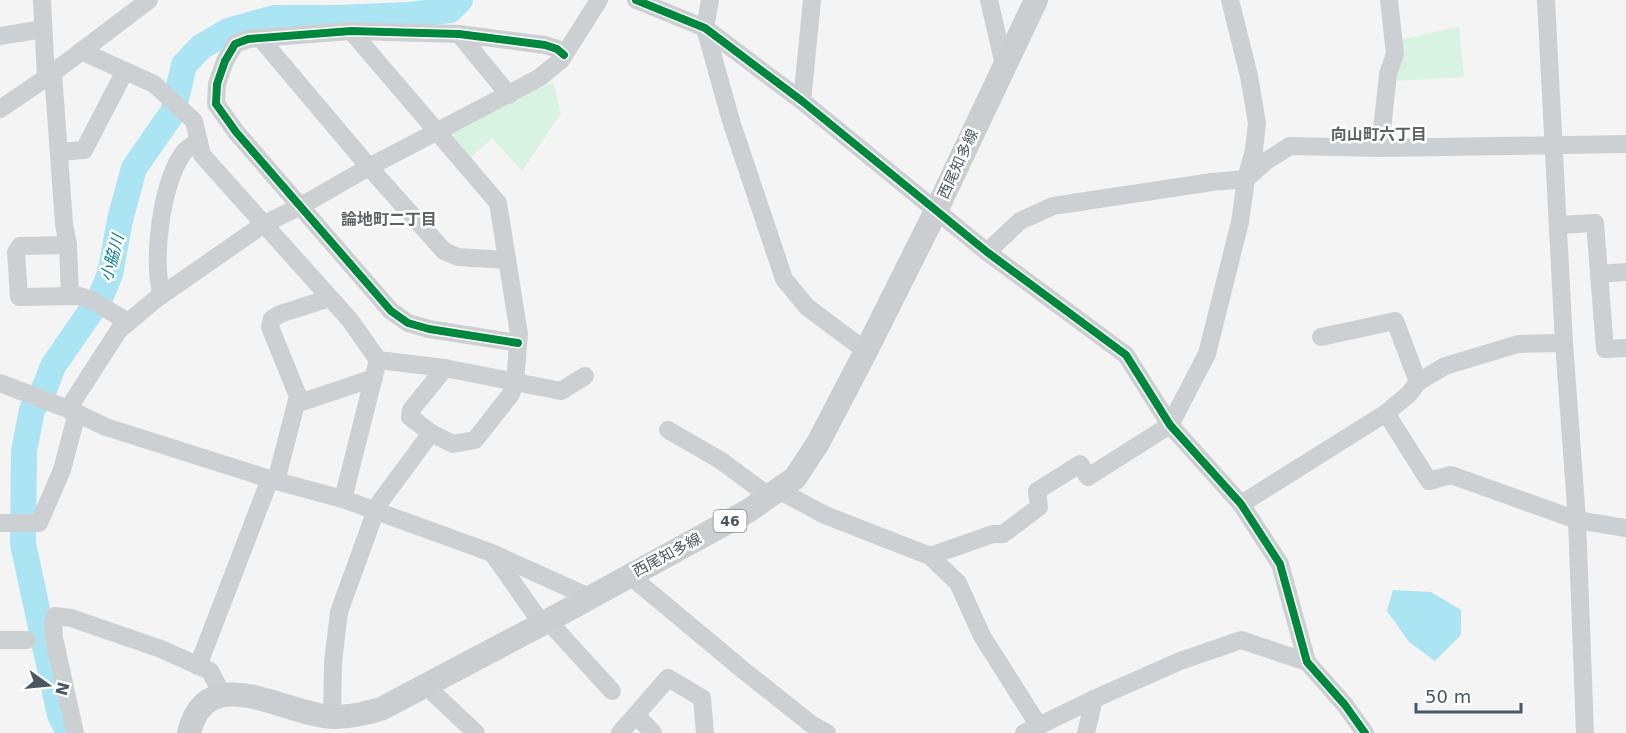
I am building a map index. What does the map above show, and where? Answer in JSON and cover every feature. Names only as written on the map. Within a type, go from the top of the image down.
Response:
[{"type":"main road","name":"西尾知多線","points":[[189,733],[192,719],[200,706],[212,698],[223,696],[257,696],[332,717],[381,709],[748,512],[795,478],[809,459],[866,351],[936,211],[1036,0]]},
{"type":"street","points":[[42,0],[43,29],[68,245],[70,295]]},
{"type":"street","points":[[0,109],[49,76],[149,0]]},
{"type":"street","points":[[0,523],[39,523],[62,470],[72,411],[119,330],[128,322],[162,295],[264,224],[302,206],[369,167],[438,133],[539,78],[561,60],[599,0]]},
{"type":"street","points":[[636,0],[705,28],[802,101],[987,252],[1126,355],[1170,425],[1241,504],[1280,564],[1307,662],[1345,705],[1365,733]]},
{"type":"street","points":[[710,0],[705,28],[731,121],[783,279],[807,307],[866,351]]},
{"type":"street","points":[[802,101],[812,0]]},
{"type":"street","points":[[989,0],[1004,65]]},
{"type":"street","points":[[930,556],[993,534],[1003,534],[1039,507],[1037,491],[1080,464],[1088,477],[1170,425],[1207,354],[1240,222],[1246,180],[1254,150],[1257,123],[1249,76],[1230,0]]},
{"type":"street","points":[[1380,148],[1388,74],[1395,54],[1389,0]]},
{"type":"street","points":[[1546,0],[1564,343],[1577,520],[1585,733]]},
{"type":"street","points":[[0,36],[43,29]]},
{"type":"street","points":[[518,343],[429,329],[408,323],[391,310],[236,132],[216,104],[217,84],[225,61],[236,44],[248,39],[351,31],[459,34],[545,45],[557,49],[564,55]]},
{"type":"street","points":[[351,31],[498,203],[519,334],[515,382],[511,394],[475,440],[453,444],[431,433],[410,417],[411,410],[445,369]]},
{"type":"street","points":[[459,34],[508,94]]},
{"type":"street","points":[[261,39],[369,167],[444,251],[458,257],[507,260]]},
{"type":"street","points":[[81,51],[154,84],[194,121],[202,155],[350,320],[376,369],[343,499]]},
{"type":"street","points":[[59,152],[84,150],[125,71]]},
{"type":"street","points":[[162,295],[159,286],[159,256],[162,207],[172,177],[184,153],[199,141]]},
{"type":"street","points":[[987,252],[1020,221],[1053,206],[1212,182],[1246,180],[1266,160],[1290,146],[1380,148],[1626,144]]},
{"type":"street","points":[[1559,225],[1595,223],[1605,349],[1626,348]]},
{"type":"street","points":[[68,245],[20,246],[16,252],[18,297],[70,295],[90,300],[128,322]]},
{"type":"street","points":[[1599,274],[1626,272]]},
{"type":"street","points":[[198,666],[273,480],[298,396],[270,327],[272,319],[280,314],[330,298]]},
{"type":"street","points":[[1322,336],[1395,321],[1418,382]]},
{"type":"street","points":[[1241,504],[1386,412],[1409,394],[1418,382],[1445,366],[1518,344],[1564,343]]},
{"type":"street","points":[[296,404],[376,369],[445,369],[561,391],[585,376]]},
{"type":"street","points":[[0,384],[72,411],[106,427],[375,510],[492,553],[589,597]]},
{"type":"street","points":[[1386,412],[1429,481],[1451,475],[1577,520],[1626,528]]},
{"type":"street","points":[[668,430],[774,493],[930,556],[958,583],[982,636],[1031,729],[1180,661],[1241,640],[1307,662]]},
{"type":"street","points":[[332,717],[333,662],[339,612],[375,510],[431,433]]},
{"type":"street","points":[[492,553],[545,622],[612,691]]},
{"type":"street","points":[[629,575],[815,730]]},
{"type":"street","points":[[75,733],[54,638],[53,623],[56,616],[71,618],[161,649],[210,671],[223,696]]},
{"type":"street","points":[[0,640],[27,639]]},
{"type":"street","points":[[620,733],[668,678],[702,698],[705,733]]},
{"type":"street","points":[[426,686],[476,733]]},
{"type":"street","points":[[1086,733],[1094,699]]},
{"type":"street","points":[[636,715],[653,733]]},
{"type":"green space","points":[[1459,27],[1464,77],[1394,81],[1398,40]]},
{"type":"green space","points":[[553,82],[561,113],[522,171],[492,138],[468,160],[447,135]]},
{"type":"water","points":[[1393,590],[1431,592],[1461,610],[1461,635],[1435,661],[1409,642],[1387,611]]},
{"type":"waterway","name":"小脇川","points":[[69,733],[60,715],[23,544],[24,451],[32,410],[45,387],[53,366],[100,298],[110,274],[120,220],[134,168],[173,112],[184,65],[201,47],[228,31],[274,18],[409,15],[450,10],[460,0]]},
{"type":"cycle path","points":[[636,0],[705,28],[802,101],[987,252],[1126,355],[1170,425],[1241,504],[1280,564],[1307,662],[1345,705],[1365,733]]},
{"type":"cycle path","points":[[518,343],[429,329],[408,323],[391,311],[236,132],[216,104],[217,84],[225,61],[235,44],[248,39],[351,31],[459,34],[545,45],[557,49],[564,55]]},
{"type":"district","name":"向山町六丁目","points":[[1379,134]]},
{"type":"district","name":"論地町二丁目","points":[[389,219]]}]
